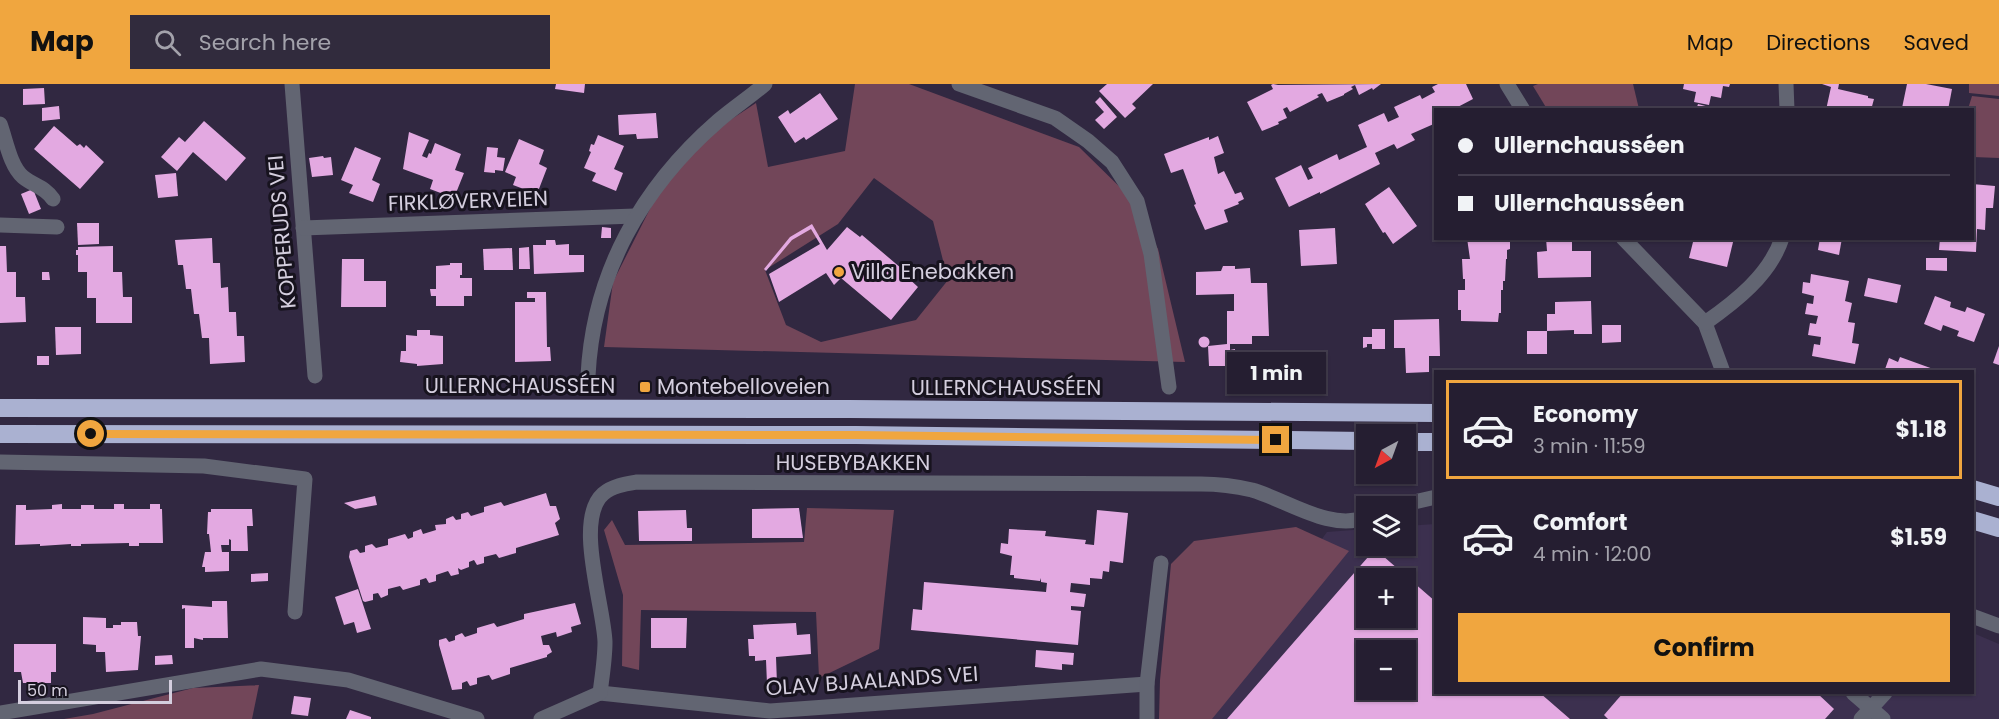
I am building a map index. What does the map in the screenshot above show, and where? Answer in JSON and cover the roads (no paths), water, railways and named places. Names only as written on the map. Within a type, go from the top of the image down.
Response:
[{"type":"highway","name":"ULLERNCHAUSSÉEN","points":[[0,408],[850,409],[1434,413]]},
{"type":"highway","points":[[0,434],[856,435],[1356,441]]},
{"type":"highway","points":[[1416,442],[1434,442]]},
{"type":"highway","points":[[1974,490],[1999,497]]},
{"type":"highway","points":[[1974,521],[1999,528]]},
{"type":"street","name":"KOPPERUDS VEI","points":[[292,84],[315,376]]},
{"type":"street","points":[[588,376],[589,348],[598,303],[635,216],[664,176],[696,142],[718,121],[765,84]]},
{"type":"street","points":[[959,84],[1054,118],[1088,141],[1112,162],[1137,201],[1151,254],[1169,387]]},
{"type":"street","points":[[1508,84],[1522,108]]},
{"type":"street","points":[[1786,84],[1787,108]]},
{"type":"street","points":[[0,124],[20,175],[47,189],[53,199]]},
{"type":"street","name":"FIRKLØVERVEIEN","points":[[303,228],[635,216]]},
{"type":"street","points":[[0,225],[57,227]]},
{"type":"street","points":[[1625,240],[1705,323],[1722,370]]},
{"type":"street","points":[[1705,323],[1730,305],[1759,277],[1781,240]]},
{"type":"street","points":[[0,462],[204,466],[305,478],[296,612]]},
{"type":"street","name":"HUSEBYBAKKEN","points":[[600,693],[605,643],[589,534],[590,516],[602,495],[624,484],[637,482],[1215,484],[1231,485],[1254,491],[1328,519],[1345,522],[1356,520]]},
{"type":"street","points":[[1416,501],[1434,496]]},
{"type":"street","points":[[1147,719],[1147,684],[1161,562]]},
{"type":"street","points":[[1974,617],[1999,626]]},
{"type":"street","points":[[0,713],[261,669],[348,680],[477,719]]},
{"type":"street","name":"OLAV BJAALANDS VEI","points":[[600,693],[770,711],[1147,684]]},
{"type":"street","points":[[541,719],[600,693]]},
{"type":"street","points":[[1854,694],[1866,714],[1883,719]]},
{"type":"street","points":[[1866,714],[1884,694]]},
{"type":"place","name":"Villa Enebakken","points":[[839,272]]},
{"type":"place","name":"Montebelloveien","points":[[645,387]]}]
